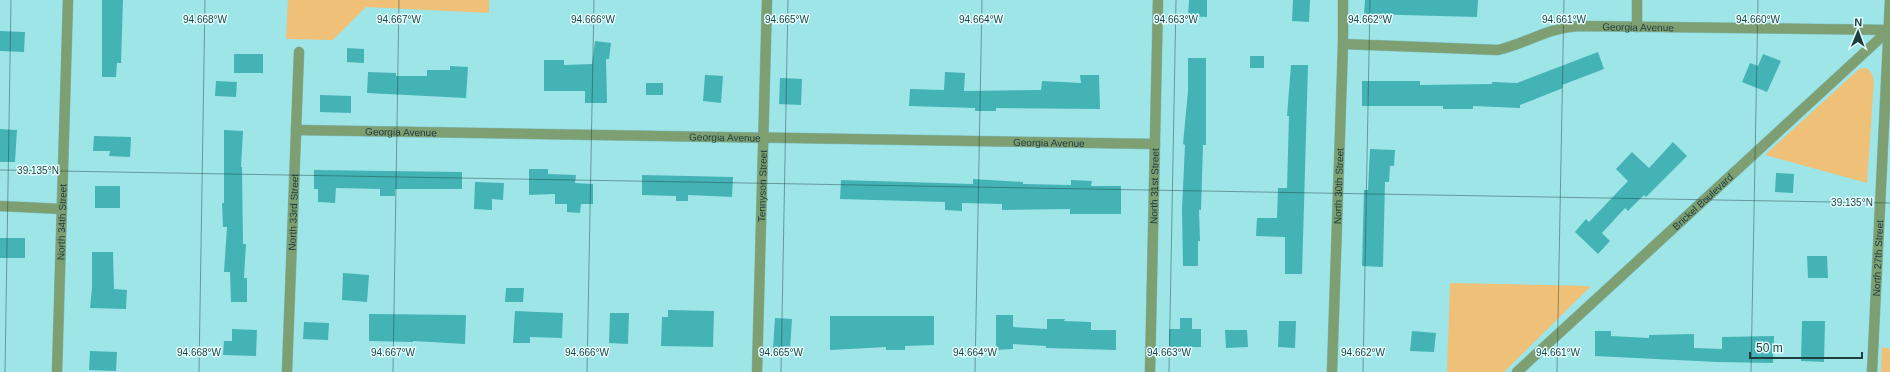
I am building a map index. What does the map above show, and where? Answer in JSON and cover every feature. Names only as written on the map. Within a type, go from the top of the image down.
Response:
[{"type":"street","name":"North 34th Street","points":[[57,372],[68,0]]},
{"type":"street","name":"Tennyson Street","points":[[758,372],[767,0]]},
{"type":"street","name":"North 31st Street","points":[[1150,372],[1158,0]]},
{"type":"street","name":"North 30th Street","points":[[1332,372],[1343,44],[1343,0]]},
{"type":"street","points":[[1637,0],[1637,27]]},
{"type":"street","name":"North 27th Street","points":[[1872,372],[1890,0]]},
{"type":"street","name":"Georgia Avenue","points":[[1343,44],[1498,50],[1515,46],[1554,29],[1564,27],[1889,30]]},
{"type":"street","name":"Brickel Boulevard","points":[[1517,372],[1889,30]]},
{"type":"street","name":"North 33rd Street","points":[[287,372],[299,52]]},
{"type":"street","name":"Georgia Avenue","points":[[296,130],[1155,144]]},
{"type":"street","points":[[0,206],[62,209]]},
{"type":"shaded area","points":[[288,0],[489,0],[489,13],[366,7],[333,40],[286,39]]},
{"type":"shaded area","points":[[1867,68],[1872,74],[1874,82],[1867,183],[1765,155],[1859,69]]},
{"type":"shaded area","points":[[1450,283],[1591,286],[1504,372],[1447,372]]},
{"type":"shaded area","points":[[1882,347],[1890,349],[1890,372],[1881,372]]},
{"type":"building","points":[[102,0],[123,0],[121,63],[117,63],[116,77],[102,77]]},
{"type":"building","points":[[1189,0],[1207,0],[1207,17],[1188,16]]},
{"type":"building","points":[[1293,0],[1310,0],[1309,22],[1292,21]]},
{"type":"building","points":[[1365,0],[1478,0],[1477,17],[1364,14]]},
{"type":"building","points":[[0,31],[25,32],[24,52],[0,51]]},
{"type":"building","points":[[595,41],[611,43],[609,59],[606,59],[607,103],[585,103],[585,91],[544,91],[544,60],[564,60],[564,65],[592,64]]},
{"type":"building","points":[[347,48],[364,49],[364,63],[347,62]]},
{"type":"building","points":[[1598,52],[1604,69],[1562,85],[1563,88],[1520,105],[1520,108],[1473,106],[1473,109],[1443,109],[1443,106],[1362,106],[1362,81],[1420,81],[1420,85],[1492,84],[1492,82],[1517,83]]},
{"type":"building","points":[[234,54],[263,54],[263,73],[234,73]]},
{"type":"building","points":[[1763,54],[1781,61],[1767,92],[1742,82],[1750,63],[1758,66]]},
{"type":"building","points":[[1250,56],[1264,56],[1264,68],[1250,68]]},
{"type":"building","points":[[1188,58],[1206,58],[1206,145],[1203,145],[1201,210],[1199,210],[1200,241],[1198,241],[1198,266],[1183,266],[1182,209],[1185,145],[1183,144],[1188,91]]},
{"type":"building","points":[[1291,65],[1308,65],[1302,274],[1285,274],[1285,237],[1256,236],[1257,218],[1277,218],[1278,188],[1287,188],[1289,116],[1287,116]]},
{"type":"building","points":[[450,66],[468,67],[466,98],[367,93],[368,72],[396,73],[396,76],[427,76],[427,70],[450,70]]},
{"type":"building","points":[[945,72],[965,73],[964,91],[1041,90],[1042,81],[1081,83],[1080,75],[1099,75],[1100,109],[996,108],[996,111],[975,111],[975,108],[909,106],[910,89],[944,90]]},
{"type":"building","points":[[705,75],[723,76],[721,103],[703,101]]},
{"type":"building","points":[[780,78],[802,79],[801,105],[779,104]]},
{"type":"building","points":[[216,81],[237,82],[236,97],[215,96]]},
{"type":"building","points":[[646,83],[663,83],[663,95],[646,95]]},
{"type":"building","points":[[320,95],[351,96],[351,113],[320,112]]},
{"type":"building","points":[[0,129],[17,130],[15,162],[0,162]]},
{"type":"building","points":[[224,130],[243,131],[241,167],[243,244],[246,244],[244,278],[247,278],[247,302],[231,302],[230,272],[224,272],[227,227],[223,227],[222,203],[224,203]]},
{"type":"building","points":[[94,136],[131,137],[130,157],[109,156],[110,151],[93,151]]},
{"type":"building","points":[[1673,142],[1687,156],[1646,197],[1644,195],[1628,211],[1625,208],[1602,233],[1610,241],[1598,254],[1575,232],[1586,219],[1589,222],[1628,181],[1616,169],[1632,152],[1649,168]]},
{"type":"building","points":[[1370,149],[1395,150],[1394,166],[1390,166],[1389,182],[1385,182],[1383,267],[1362,266],[1364,190],[1368,190]]},
{"type":"building","points":[[529,169],[548,169],[548,174],[576,175],[575,183],[593,184],[593,204],[581,204],[580,213],[567,212],[567,204],[555,204],[555,194],[529,195]]},
{"type":"building","points":[[314,170],[462,172],[462,189],[395,189],[395,196],[380,196],[380,189],[336,188],[335,203],[318,202],[318,189],[314,189]]},
{"type":"building","points":[[1776,173],[1794,174],[1793,193],[1775,192]]},
{"type":"building","points":[[642,175],[733,177],[732,197],[688,195],[688,201],[676,201],[676,196],[642,195]]},
{"type":"building","points":[[973,179],[1023,182],[1023,184],[1071,185],[1071,180],[1092,181],[1091,186],[1121,186],[1121,214],[1070,214],[1070,209],[1002,210],[1002,204],[962,203],[962,211],[945,210],[945,202],[840,199],[841,180],[973,184]]},
{"type":"building","points":[[475,182],[504,183],[503,200],[492,199],[492,210],[474,209]]},
{"type":"building","points":[[95,186],[120,186],[120,208],[95,208]]},
{"type":"building","points":[[0,238],[25,238],[25,258],[0,258]]},
{"type":"building","points":[[92,252],[113,252],[114,289],[127,290],[126,309],[90,308],[92,288]]},
{"type":"building","points":[[1807,256],[1827,256],[1828,278],[1808,278]]},
{"type":"building","points":[[343,273],[369,275],[367,302],[342,300]]},
{"type":"building","points":[[506,288],[524,288],[523,302],[505,302]]},
{"type":"building","points":[[668,310],[714,311],[713,347],[661,346],[662,317],[668,317]]},
{"type":"building","points":[[515,311],[563,313],[562,338],[530,337],[530,343],[513,343]]},
{"type":"building","points":[[610,313],[629,313],[628,344],[609,343]]},
{"type":"building","points":[[369,314],[466,315],[465,344],[413,341],[369,341]]},
{"type":"building","points":[[996,315],[1013,315],[1013,327],[1047,329],[1047,319],[1065,319],[1064,321],[1091,322],[1091,330],[1116,330],[1116,350],[1046,348],[1046,346],[1013,344],[1013,349],[996,350]]},
{"type":"building","points":[[830,316],[934,316],[934,345],[905,346],[905,350],[886,350],[886,347],[830,350]]},
{"type":"building","points":[[775,318],[792,319],[790,349],[773,348]]},
{"type":"building","points":[[1180,318],[1192,318],[1192,329],[1201,329],[1201,347],[1169,347],[1169,329],[1180,329]]},
{"type":"building","points":[[1279,321],[1296,321],[1295,348],[1278,347]]},
{"type":"building","points":[[1802,321],[1825,321],[1824,362],[1801,361]]},
{"type":"building","points":[[304,322],[329,323],[328,340],[303,339]]},
{"type":"building","points":[[232,329],[257,330],[256,356],[223,355],[224,341],[232,341]]},
{"type":"building","points":[[1225,330],[1247,330],[1248,347],[1226,348]]},
{"type":"building","points":[[1412,331],[1436,333],[1434,352],[1410,351]]},
{"type":"building","points":[[1595,331],[1611,331],[1611,336],[1649,338],[1649,335],[1694,334],[1694,348],[1722,349],[1722,337],[1774,336],[1773,363],[1717,362],[1595,356]]},
{"type":"building","points":[[90,351],[117,352],[116,371],[89,370]]}]
